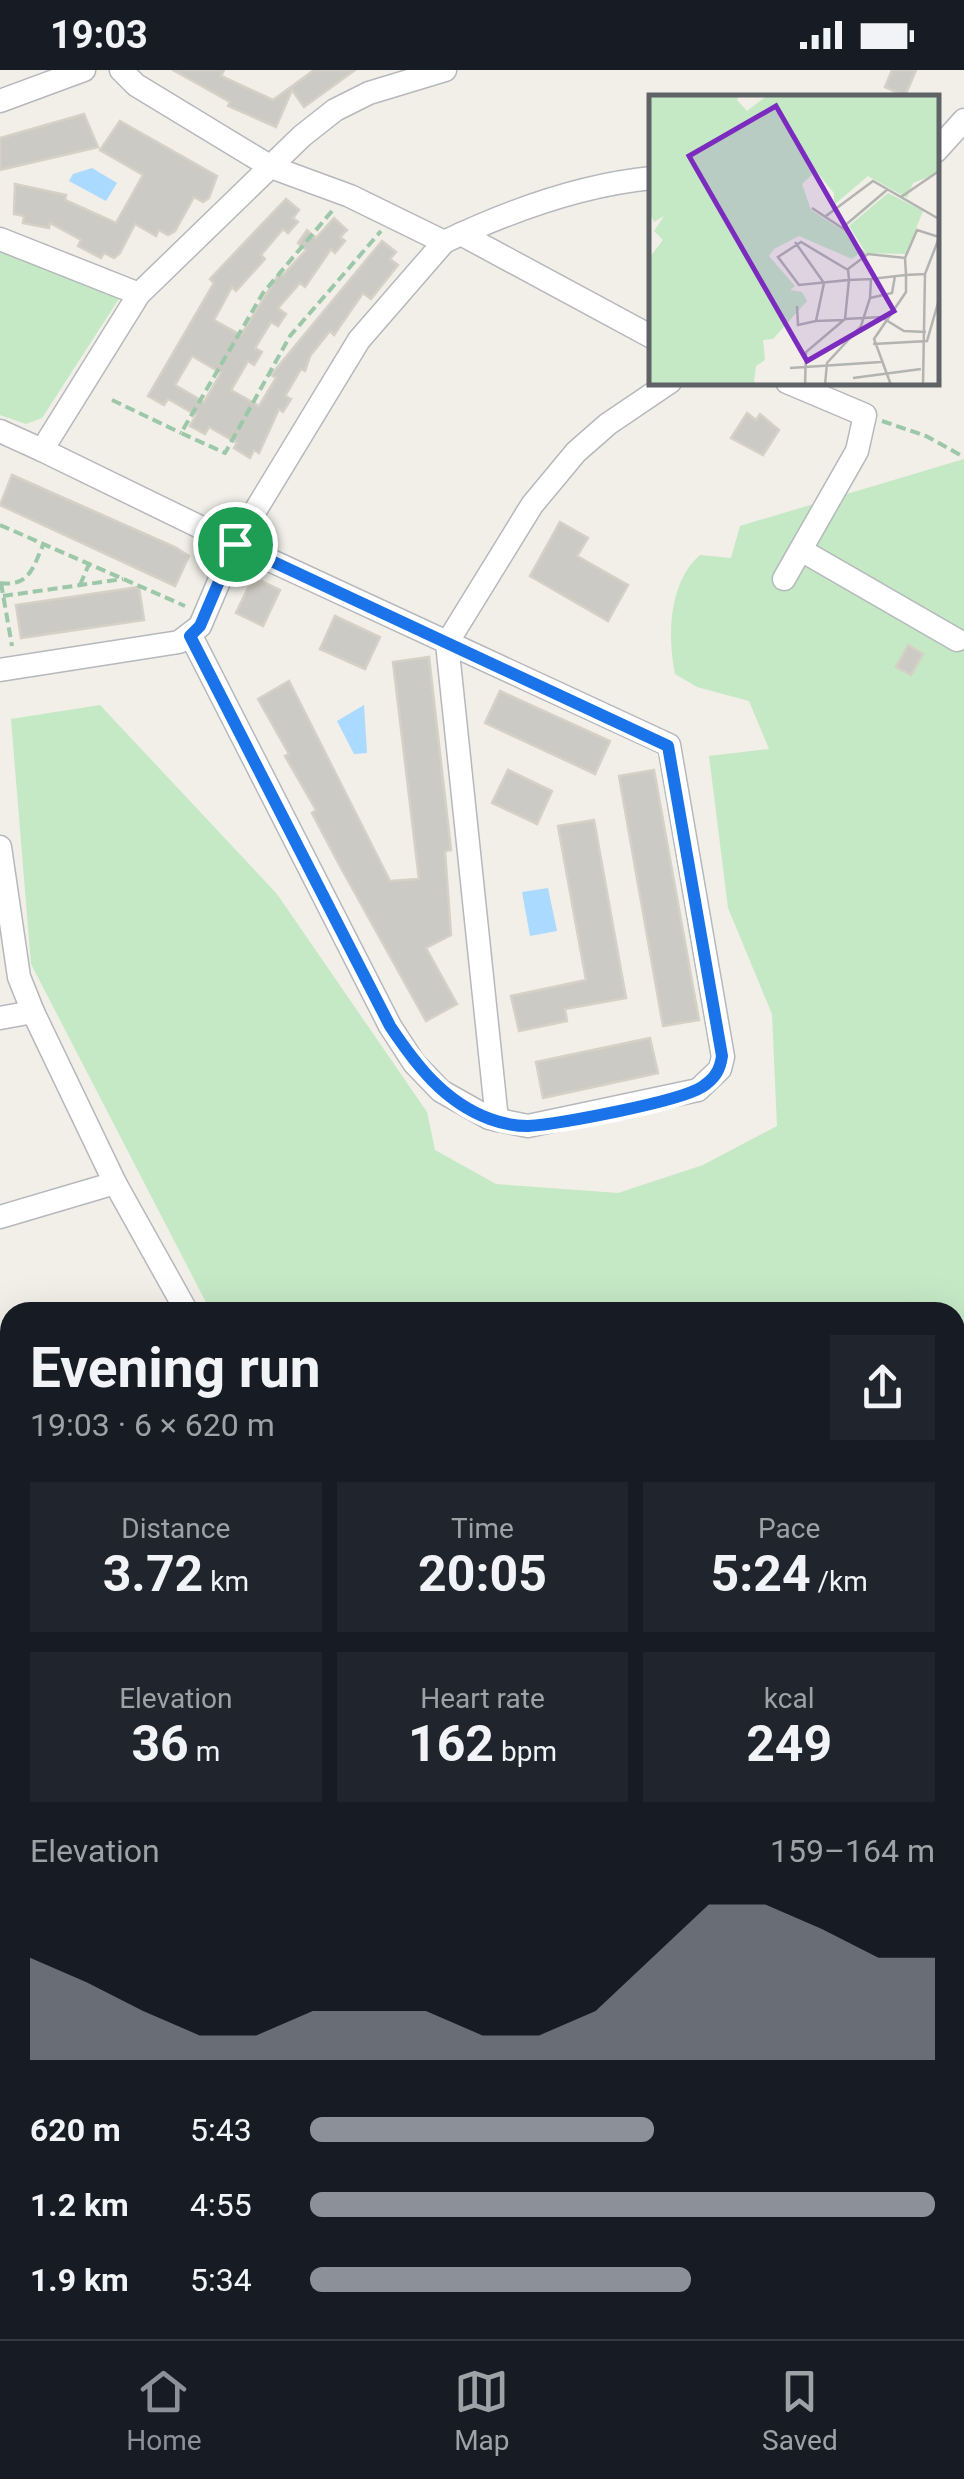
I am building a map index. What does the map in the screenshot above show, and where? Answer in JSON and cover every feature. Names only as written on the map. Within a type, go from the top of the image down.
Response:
[{"type":"street","points":[[0,101],[84,70]]},
{"type":"street","points":[[120,70],[136,85],[272,167],[452,238],[649,336]]},
{"type":"street","points":[[42,450],[139,294],[272,167],[336,110],[369,93],[444,70]]},
{"type":"street","points":[[939,148],[964,120]]},
{"type":"street","points":[[0,670],[154,647],[190,636],[200,626],[235,544],[359,340],[452,238],[599,185],[649,178]]},
{"type":"street","points":[[0,239],[139,294]]},
{"type":"street","points":[[497,1120],[447,643],[532,505],[576,452],[608,424],[666,385]]},
{"type":"street","points":[[784,579],[856,451],[866,415],[793,385]]},
{"type":"street","points":[[0,432],[668,746],[722,1056],[720,1070],[711,1080],[679,1096],[528,1126],[497,1120],[442,1091],[414,1063],[390,1026],[190,636]]},
{"type":"street","points":[[801,550],[957,640]]},
{"type":"street","points":[[0,847],[20,977],[33,1012],[115,1183],[180,1302]]},
{"type":"street","points":[[0,1018],[33,1012]]},
{"type":"street","points":[[0,1217],[115,1183]]},
{"type":"path","points":[[181,433],[263,293],[346,195]]},
{"type":"path","points":[[112,400],[225,453],[290,336],[394,216]]},
{"type":"path","points":[[866,415],[926,436],[964,458]]},
{"type":"path","points":[[0,525],[186,606]]},
{"type":"path","points":[[12,646],[1,583],[20,583],[28,578],[43,544]]},
{"type":"path","points":[[80,584],[89,564]]},
{"type":"path","points":[[4,596],[123,578]]},
{"type":"green space","points":[[0,249],[122,294],[42,418],[26,424],[0,415]]},
{"type":"green space","points":[[964,459],[964,1302],[206,1302],[31,964],[11,719],[100,705],[277,894],[427,1112],[435,1150],[496,1184],[618,1193],[703,1165],[777,1126],[772,1014],[728,908],[709,756],[769,749],[749,701],[697,687],[675,674],[671,643],[676,594],[690,566],[700,555],[731,558],[740,526]]},
{"type":"water","points":[[92,168],[117,183],[106,201],[69,181],[73,174]]},
{"type":"water","points":[[364,705],[367,753],[354,754],[337,721]]},
{"type":"water","points":[[548,888],[557,931],[530,936],[522,892]]},
{"type":"building","points":[[173,70],[224,70],[221,76],[273,100],[314,70],[355,70],[304,107],[292,90],[276,127],[228,106],[230,102]]},
{"type":"building","points":[[892,70],[916,70],[905,95],[885,87]]},
{"type":"building","points":[[84,114],[98,147],[0,170],[0,138]]},
{"type":"building","points":[[120,121],[217,176],[209,198],[203,202],[194,197],[175,231],[168,235],[159,230],[156,236],[135,224],[120,253],[114,258],[104,253],[101,258],[78,246],[81,240],[50,223],[49,228],[23,223],[24,216],[14,214],[15,184],[66,195],[65,200],[116,223],[143,175],[100,150]]},
{"type":"building","points":[[286,199],[299,210],[293,218],[298,222],[288,233],[283,229],[261,255],[265,259],[236,291],[232,287],[214,320],[241,335],[280,272],[283,275],[306,250],[298,243],[307,230],[316,238],[334,218],[347,230],[340,237],[345,241],[335,253],[331,249],[305,287],[300,283],[278,308],[286,314],[278,326],[271,322],[255,348],[262,352],[254,365],[248,361],[231,390],[259,406],[276,378],[271,375],[382,241],[396,252],[390,259],[398,265],[371,299],[363,293],[334,335],[330,331],[310,356],[305,371],[301,369],[285,396],[291,399],[283,412],[279,409],[259,453],[254,450],[250,458],[234,448],[237,443],[209,427],[205,434],[190,426],[196,415],[168,399],[164,405],[148,396],[214,283],[210,279]],"holes":[[[192,356],[221,373],[204,402],[175,385]]]},
{"type":"building","points":[[747,413],[756,420],[760,414],[779,430],[763,455],[731,438]]},
{"type":"building","points":[[12,475],[189,556],[175,586],[0,505]]},
{"type":"building","points":[[560,522],[588,538],[577,556],[628,585],[608,621],[530,576]]},
{"type":"building","points":[[262,581],[280,590],[263,626],[236,613],[248,588]]},
{"type":"building","points":[[139,587],[144,620],[21,638],[16,605]]},
{"type":"building","points":[[335,616],[380,637],[365,669],[320,649]]},
{"type":"building","points":[[908,645],[923,654],[911,675],[896,667]]},
{"type":"building","points":[[429,657],[451,850],[445,851],[451,935],[426,948],[457,1004],[426,1021],[312,813],[316,810],[258,699],[289,681],[390,881],[419,879],[393,662]]},
{"type":"building","points":[[500,691],[610,741],[595,774],[485,723]]},
{"type":"building","points":[[508,770],[552,791],[537,824],[492,803]]},
{"type":"building","points":[[654,770],[699,1020],[663,1026],[619,776]]},
{"type":"building","points":[[594,820],[626,998],[565,1009],[567,1021],[519,1031],[511,996],[586,980],[558,826]]},
{"type":"building","points":[[650,1038],[658,1073],[543,1098],[536,1062]]},
{"type":"route","points":[[235,544],[668,746],[722,1056],[720,1070],[711,1080],[698,1090],[679,1096],[528,1126],[489,1118],[468,1108],[442,1091],[414,1063],[390,1026],[190,636],[200,626],[235,544]]}]
